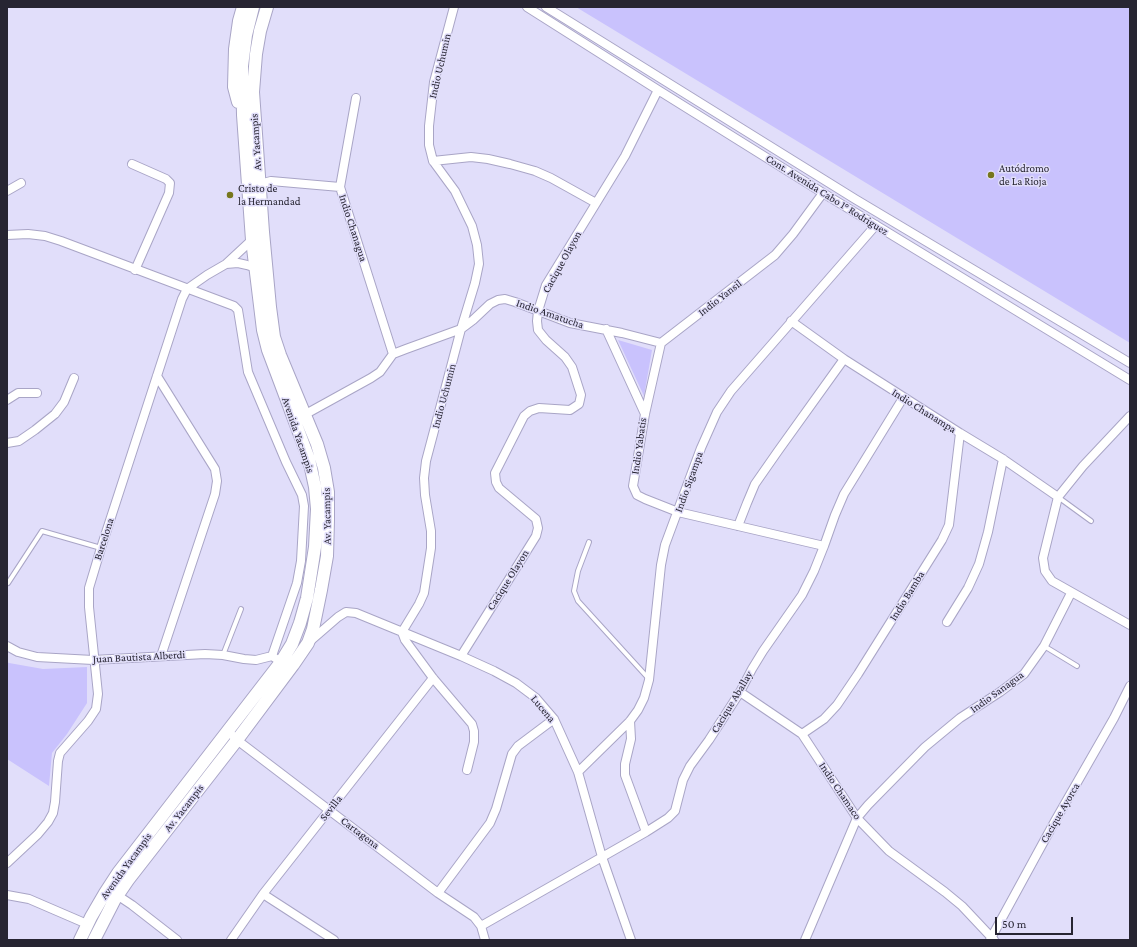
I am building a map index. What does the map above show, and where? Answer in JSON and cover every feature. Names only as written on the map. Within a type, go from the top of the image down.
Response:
[{"type":"street","points":[[243,7],[235,49],[234,87],[243,115]]},
{"type":"street","name":"Avenida Yacampis","points":[[80,940],[87,924],[113,892],[118,873],[228,732],[276,659],[292,644],[307,598],[315,546],[317,509],[315,487],[309,459],[268,350],[263,330],[252,240],[243,115],[242,66],[246,35],[253,7]]},
{"type":"street","name":"Av. Yacampis","points":[[94,940],[107,913],[113,892],[128,880],[237,740],[308,643],[321,590],[327,556],[328,492],[324,468],[317,444],[304,415],[274,337],[262,232],[253,92],[256,54],[260,31],[268,7]]},
{"type":"street","name":"Indio Uchumin","points":[[402,632],[420,604],[424,593],[431,548],[431,531],[425,495],[424,478],[426,462],[479,264],[477,245],[472,226],[455,191],[432,161],[429,145],[430,106],[434,82],[454,7]]},
{"type":"street","name":"Cont. Avenida Cabo 1° Rodriguez","points":[[527,7],[823,193],[1130,380]]},
{"type":"street","name":"Cont. Avenida Cabo 1° Rodriguez","points":[[546,7],[855,199],[1130,363]]},
{"type":"street","name":"Cacique Olayon","points":[[461,656],[536,536],[538,528],[536,519],[499,488],[496,482],[495,473],[524,416],[530,411],[539,408],[570,410],[579,404],[581,394],[572,367],[565,356],[546,340],[538,330],[538,311],[546,285],[625,156],[658,90]]},
{"type":"street","name":"Indio Chanagua","points":[[356,98],[340,187],[394,354]]},
{"type":"street","points":[[432,161],[471,157],[488,158],[535,171],[596,202]]},
{"type":"street","points":[[132,164],[166,179],[170,184],[169,193],[135,270]]},
{"type":"street","points":[[249,196],[259,184],[272,181],[340,187]]},
{"type":"street","points":[[7,191],[21,183]]},
{"type":"street","name":"Indio Yansil","points":[[661,343],[775,255],[793,234],[823,193]]},
{"type":"street","name":"Indio Sigampa","points":[[578,772],[630,721],[641,704],[649,680],[661,566],[665,545],[716,412],[731,391],[876,225]]},
{"type":"street","points":[[187,289],[226,264],[262,232]]},
{"type":"street","points":[[7,235],[28,234],[45,236],[61,241],[234,306],[238,310],[248,372],[283,455],[302,495],[304,506],[302,561],[276,659]]},
{"type":"street","points":[[226,264],[247,264],[256,268]]},
{"type":"street","name":"Barcelona","points":[[7,863],[38,834],[48,822],[53,813],[55,802],[60,753],[88,721],[96,708],[98,694],[89,606],[89,588],[182,299],[187,289]]},
{"type":"street","name":"Indio Amatucha","points":[[394,354],[461,329],[490,304],[498,300],[515,302],[570,323],[622,332],[661,343]]},
{"type":"street","name":"Indio Chanampa","points":[[792,321],[844,359],[903,398],[1003,459],[1058,497]]},
{"type":"street","name":"Indio Yabatis","points":[[606,329],[645,414],[633,486],[637,495],[678,512],[824,546]]},
{"type":"street","points":[[645,414],[661,343]]},
{"type":"street","points":[[304,415],[380,372],[394,354]]},
{"type":"street","points":[[738,526],[756,484],[844,359]]},
{"type":"street","points":[[157,376],[215,469],[217,482],[215,494],[160,656]]},
{"type":"street","points":[[7,442],[19,441],[55,414],[64,402],[74,378]]},
{"type":"street","points":[[7,400],[18,393],[37,393]]},
{"type":"street","name":"Cacique Aballay","points":[[480,926],[646,832],[668,818],[675,811],[683,780],[690,766],[740,692],[763,651],[802,595],[814,571],[844,494],[903,398]]},
{"type":"street","points":[[1130,416],[1083,466],[1058,497],[1043,558],[1045,571],[1052,581],[1130,626]]},
{"type":"street","name":"Indio Bamba","points":[[802,734],[824,719],[837,705],[862,668],[942,540],[949,525],[960,433]]},
{"type":"street","points":[[947,622],[968,588],[979,564],[988,532],[1003,459]]},
{"type":"street","name":"Indio Sanagua","points":[[805,940],[857,818],[925,747],[960,718],[1000,692],[1024,674],[1044,646],[1071,592]]},
{"type":"street","name":"Lucena","points":[[308,643],[338,617],[346,612],[356,613],[494,671],[516,683],[536,698],[554,719],[578,772],[602,857],[631,940]]},
{"type":"street","points":[[402,632],[405,640],[433,678],[472,724],[474,731],[474,742],[467,770]]},
{"type":"street","name":"Juan Bautista Alberdi","points":[[7,646],[18,652],[37,657],[94,660],[205,654],[256,660],[276,659]]},
{"type":"street","name":"Sevilla","points":[[231,940],[263,894],[433,678]]},
{"type":"street","name":"Cacique Ayorca","points":[[992,939],[1055,821],[1114,718],[1130,686]]},
{"type":"street","name":"Indio Chamaco","points":[[740,692],[802,734],[857,818],[889,851],[956,902],[992,939]]},
{"type":"street","points":[[438,893],[490,823],[496,809],[512,754],[518,746],[554,719]]},
{"type":"street","points":[[630,721],[630,739],[624,775],[646,832]]},
{"type":"street","name":"Cartagena","points":[[228,732],[438,893],[474,917],[480,926],[485,940]]},
{"type":"street","points":[[113,892],[177,940]]},
{"type":"street","points":[[263,894],[334,940]]},
{"type":"street","points":[[7,895],[30,900],[87,924]]},
{"type":"lane","points":[[1058,497],[1091,521]]},
{"type":"lane","points":[[8,582],[42,531],[101,548]]},
{"type":"lane","points":[[589,542],[578,570],[574,591],[578,601],[649,680]]},
{"type":"lane","points":[[223,655],[240,609]]},
{"type":"lane","points":[[1044,646],[1077,666]]},
{"type":"shaded area","name":"Autódromo de La Rioja","points":[[576,7],[1130,7],[1130,343]]},
{"type":"shaded area","points":[[618,340],[652,350],[644,396]]},
{"type":"shaded area","points":[[7,662],[43,669],[87,667],[87,703],[67,734],[52,753],[49,786],[7,759]]},
{"type":"place","name":"Autódromo de La Rioja","points":[[991,175]]},
{"type":"place","name":"Cristo de la Hermandad","points":[[230,195]]}]
